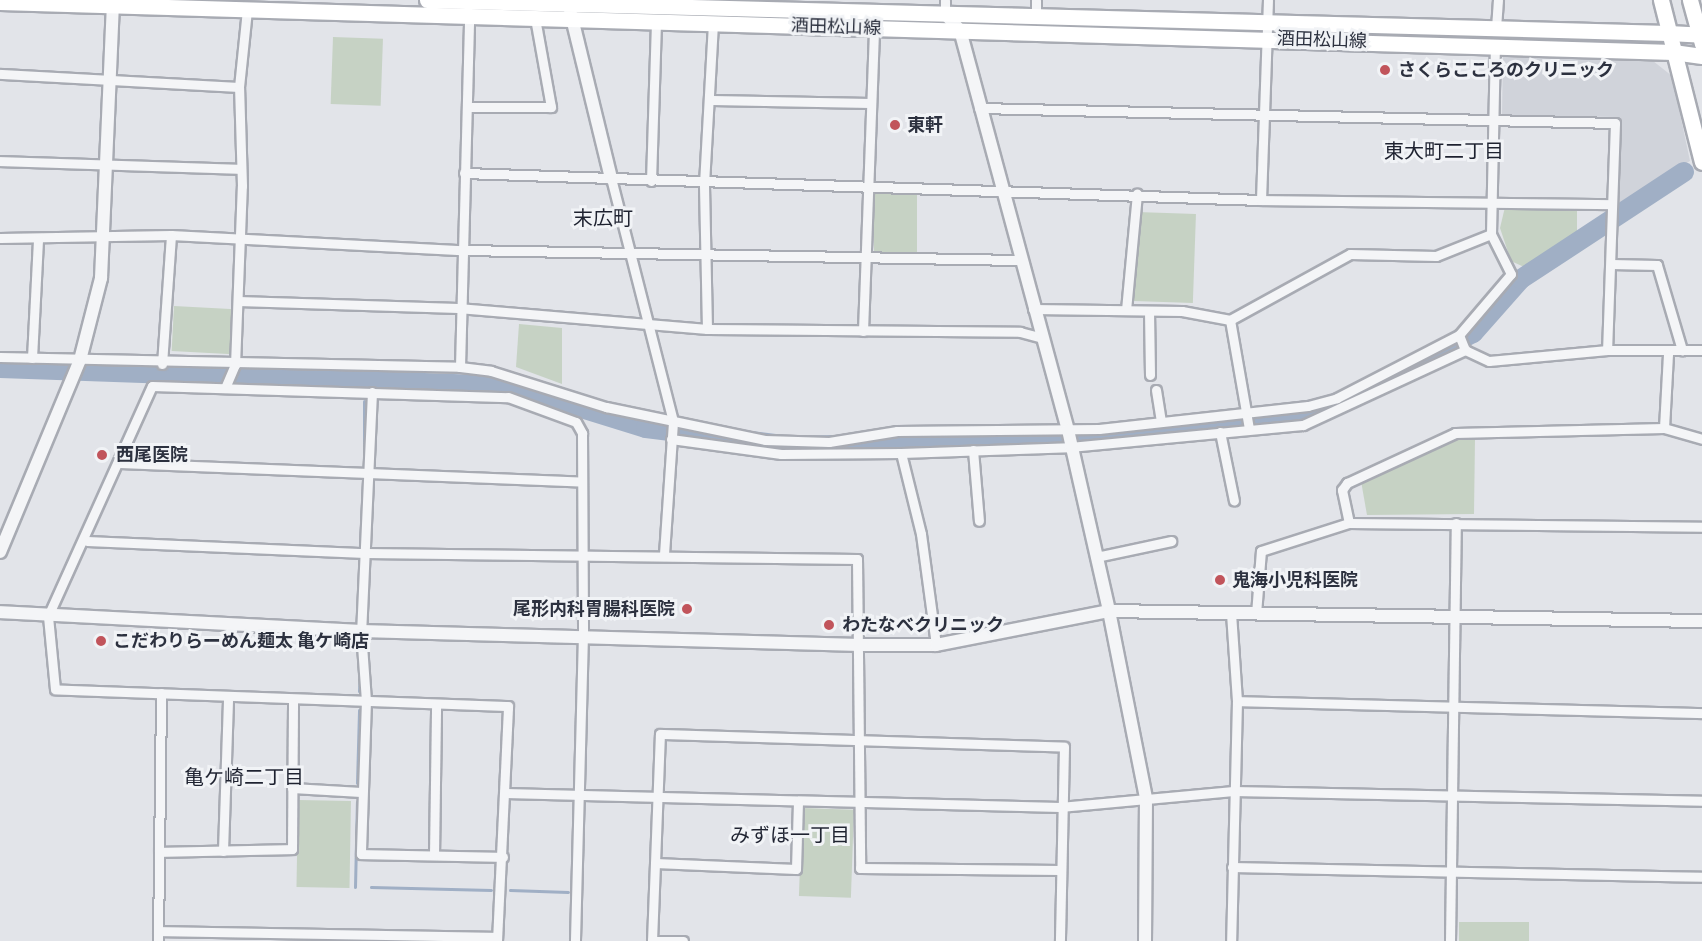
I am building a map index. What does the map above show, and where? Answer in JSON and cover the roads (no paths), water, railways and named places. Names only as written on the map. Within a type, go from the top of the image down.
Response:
[{"type":"main road","name":"酒田松山線","points":[[427,0],[1036,8],[1268,21],[1668,33],[1701,38]]},
{"type":"main road","points":[[1660,0],[1702,162]]},
{"type":"main road","points":[[1690,0],[1701,38]]},
{"type":"main road","name":"酒田松山線","points":[[0,2],[112,3],[470,17],[1267,39],[1673,52],[1702,56]]},
{"type":"street","points":[[1261,200],[1269,0]]},
{"type":"street","points":[[1497,28],[1498,0]]},
{"type":"street","points":[[570,1],[570,19],[645,322],[673,422],[664,554]]},
{"type":"street","points":[[0,552],[80,360],[106,234],[112,3]]},
{"type":"street","points":[[945,7],[960,30],[1000,191],[1068,430],[1069,447],[1109,611],[1146,798],[1145,941]]},
{"type":"street","points":[[225,388],[235,365],[241,240],[239,87],[247,9]]},
{"type":"street","points":[[460,367],[458,308],[470,17]]},
{"type":"street","points":[[468,107],[551,106],[535,18]]},
{"type":"street","points":[[651,181],[656,22]]},
{"type":"street","points":[[707,329],[708,255],[704,184],[712,100],[713,24]]},
{"type":"street","points":[[863,332],[863,259],[874,29]]},
{"type":"street","points":[[0,357],[162,364],[460,367],[726,435],[829,442],[897,431],[1068,430],[1245,410],[1308,406],[1337,398],[1458,335],[1511,274],[1491,234],[1495,202],[1496,47]]},
{"type":"street","points":[[0,74],[111,82],[239,87]]},
{"type":"street","points":[[712,100],[870,103]]},
{"type":"street","points":[[980,108],[1265,117],[1615,123],[1607,350]]},
{"type":"street","points":[[0,161],[240,169]]},
{"type":"street","points":[[464,173],[704,184],[1137,194],[1261,200],[1495,202],[1612,208]]},
{"type":"street","points":[[1126,310],[1137,194]]},
{"type":"street","points":[[0,238],[38,239],[106,234],[171,235],[462,250],[863,259],[1019,260]]},
{"type":"street","points":[[1033,309],[1149,310],[1230,320],[1350,254],[1436,256],[1491,234]]},
{"type":"street","points":[[162,364],[171,235]]},
{"type":"street","points":[[32,358],[38,239]]},
{"type":"street","points":[[1611,264],[1657,265],[1682,350]]},
{"type":"street","points":[[238,300],[458,308],[707,329],[1020,332],[1042,338]]},
{"type":"street","points":[[1149,310],[1150,375]]},
{"type":"street","points":[[1230,320],[1249,429]]},
{"type":"street","points":[[1458,335],[1465,350],[1489,361],[1607,350],[1668,354],[1682,350],[1702,350]]},
{"type":"street","points":[[671,439],[781,454],[901,453],[1069,447],[1304,425],[1465,350]]},
{"type":"street","points":[[1664,428],[1668,354]]},
{"type":"street","points":[[161,693],[158,936],[497,939],[503,857],[508,705],[366,700],[228,699],[161,693],[55,689],[48,616],[87,541],[152,386],[508,397],[576,422],[582,433],[583,634],[577,795],[575,941]]},
{"type":"street","points":[[1156,390],[1161,421]]},
{"type":"street","points":[[372,392],[361,631],[366,700],[361,792],[362,854],[503,857]]},
{"type":"street","points":[[1349,523],[1342,490],[1347,483],[1455,433],[1664,428],[1702,439]]},
{"type":"street","points":[[1220,432],[1234,501]]},
{"type":"street","points":[[973,450],[979,520]]},
{"type":"street","points":[[901,453],[921,534],[936,645]]},
{"type":"street","points":[[118,463],[581,482]]},
{"type":"street","points":[[1256,614],[1261,551],[1349,523],[1702,527]]},
{"type":"street","points":[[1449,941],[1456,523]]},
{"type":"street","points":[[87,541],[365,553],[582,553],[857,559],[862,740],[860,868],[1060,870]]},
{"type":"street","points":[[1096,557],[1171,541]]},
{"type":"street","points":[[0,612],[361,631],[583,634],[860,645],[936,645],[1109,611],[1702,621]]},
{"type":"street","points":[[1231,613],[1237,701],[1231,941]]},
{"type":"street","points":[[223,850],[228,699]]},
{"type":"street","points":[[159,852],[292,849],[293,700]]},
{"type":"street","points":[[1237,701],[1454,704],[1702,713]]},
{"type":"street","points":[[434,855],[436,704]]},
{"type":"street","points":[[683,941],[652,941],[660,734],[1064,747],[1060,807],[1060,941]]},
{"type":"street","points":[[291,788],[361,792]]},
{"type":"street","points":[[505,793],[860,805],[1060,807],[1233,791],[1702,801]]},
{"type":"street","points":[[655,862],[796,869],[798,803]]},
{"type":"street","points":[[1232,867],[1702,878]]},
{"type":"waterway","points":[[0,368],[510,386],[646,428],[791,446],[1093,439],[1329,407],[1473,333],[1521,279],[1684,172]]},
{"type":"waterway","points":[[364,401],[364,462]]},
{"type":"waterway","points":[[359,691],[360,672]]},
{"type":"waterway","points":[[357,783],[359,710]]},
{"type":"waterway","points":[[355,887],[357,802]]},
{"type":"waterway","points":[[371,887],[491,890]]},
{"type":"waterway","points":[[510,890],[568,892]]},
{"type":"place","name":"さくらこころのクリニック","points":[[1385,70]]},
{"type":"place","name":"東軒","points":[[895,125]]},
{"type":"place","name":"西尾医院","points":[[102,455]]},
{"type":"place","name":"鬼海小児科医院","points":[[1220,580]]},
{"type":"place","name":"尾形内科胃腸科医院","points":[[687,609]]},
{"type":"place","name":"わたなべクリニック","points":[[829,625]]},
{"type":"place","name":"こだわりらーめん麺太 亀ケ崎店","points":[[101,641]]},
{"type":"district","name":"東大町二丁目","points":[[1444,151]]},
{"type":"district","name":"末広町","points":[[603,218]]},
{"type":"district","name":"亀ケ崎二丁目","points":[[244,777]]},
{"type":"district","name":"みずほ一丁目","points":[[790,835]]}]
